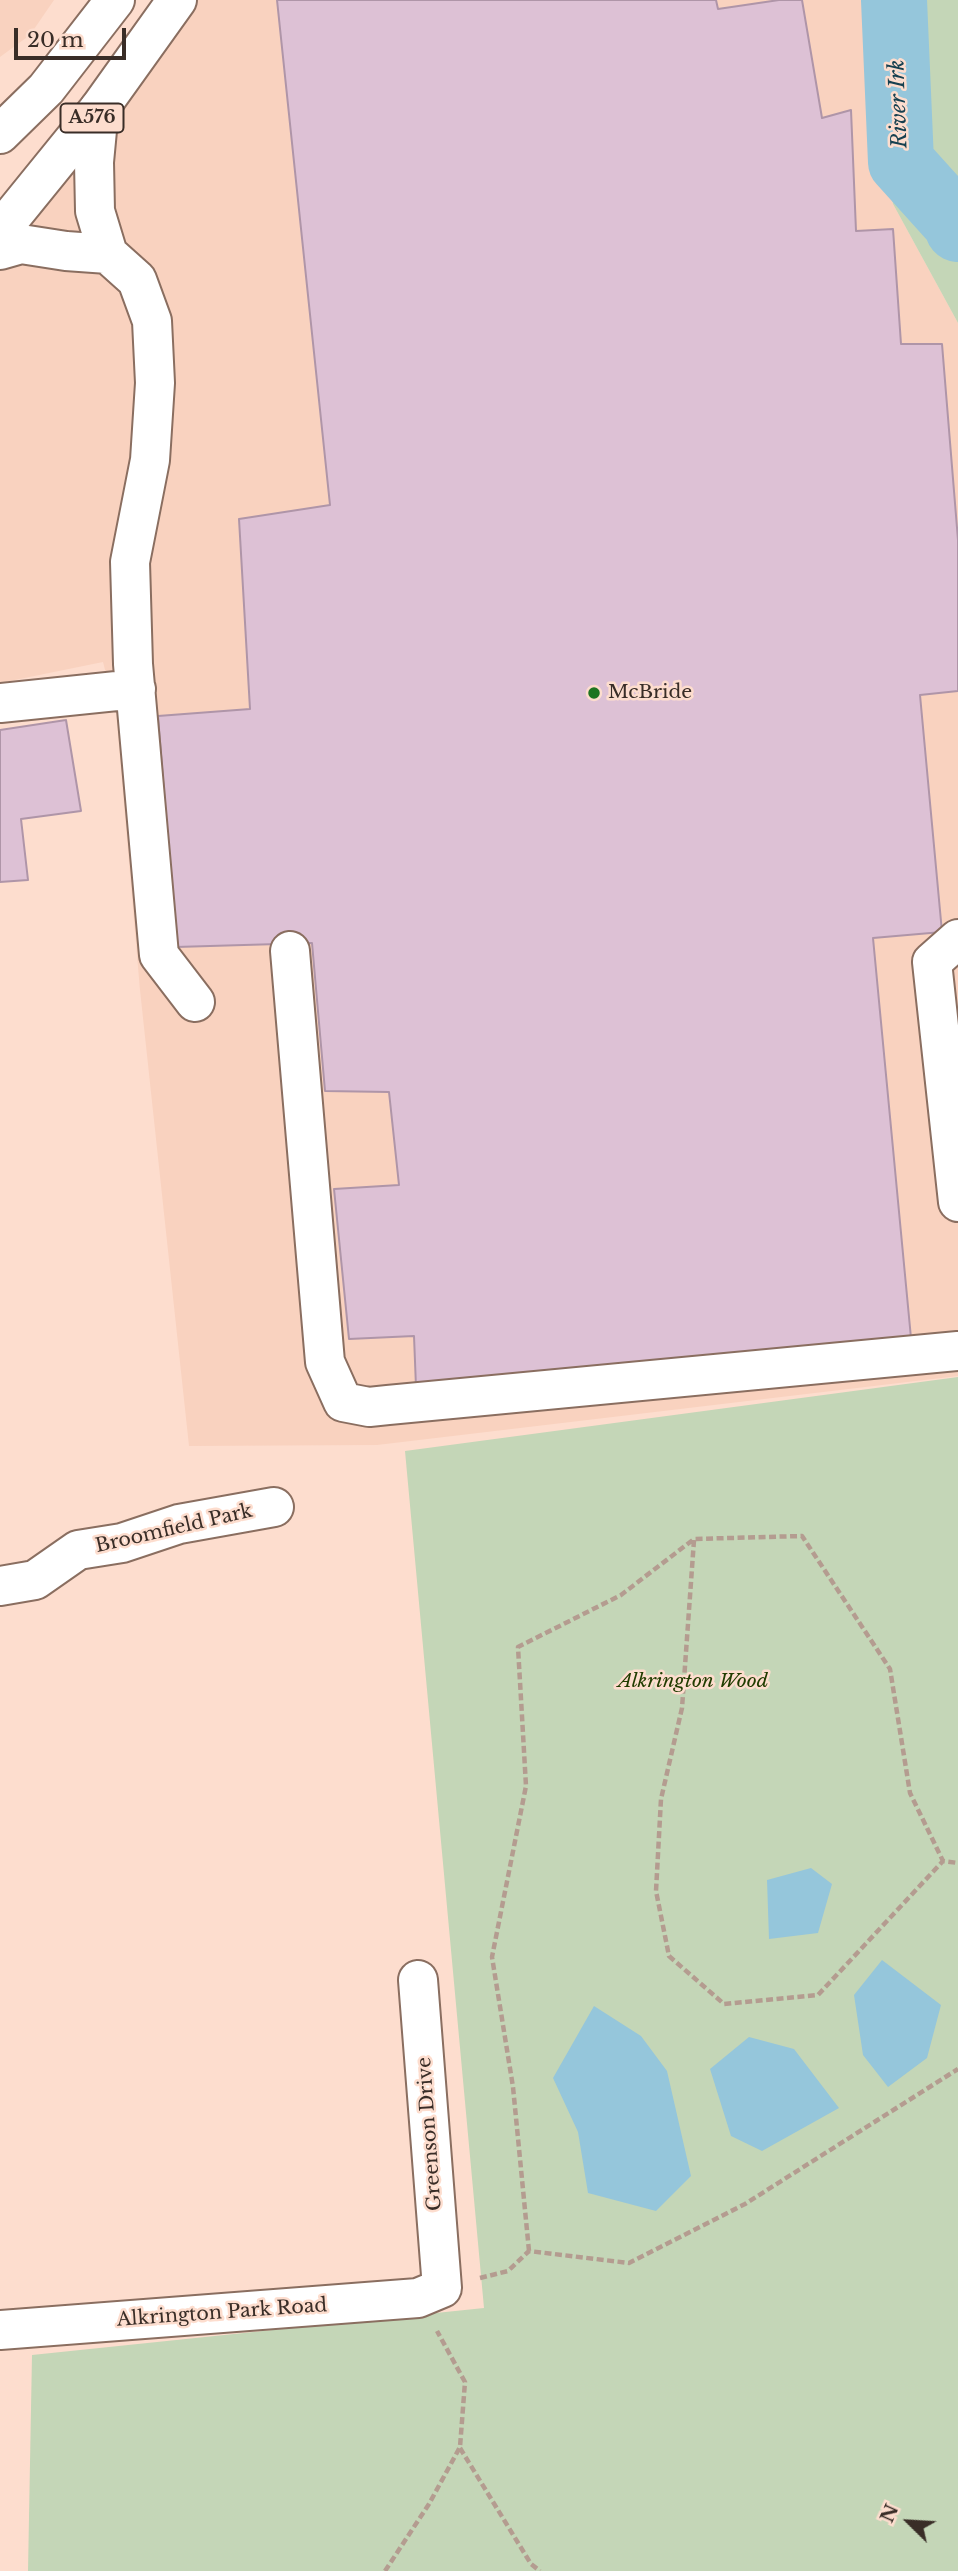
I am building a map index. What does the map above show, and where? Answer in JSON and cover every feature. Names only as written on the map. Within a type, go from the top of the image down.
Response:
[{"type":"street","name":"A576","points":[[0,134],[46,89],[115,0]]},
{"type":"street","name":"A576","points":[[0,231],[99,109],[177,0]]},
{"type":"street","points":[[99,109],[94,162],[95,211],[108,254],[136,279],[152,321],[155,383],[150,460],[130,562],[123,690],[159,956],[195,1002]]},
{"type":"street","points":[[0,250],[21,244],[108,254]]},
{"type":"street","points":[[0,703],[123,690]]},
{"type":"street","points":[[958,939],[932,962],[958,1202]]},
{"type":"street","points":[[290,951],[325,1362],[344,1402],[369,1407],[958,1351]]},
{"type":"street","name":"Broomfield Park","points":[[0,1586],[35,1580],[78,1550],[122,1543],[179,1524],[274,1507]]},
{"type":"street","name":"Greenson Drive","points":[[418,1980],[430,2293]]},
{"type":"street","name":"Alkrington Park Road","points":[[0,2330],[430,2293]]},
{"type":"path","points":[[529,2252],[513,2087],[492,1957],[526,1786],[518,1647],[621,1595],[694,1539],[802,1536],[890,1670],[910,1793],[943,1861]]},
{"type":"path","points":[[694,1539],[682,1708],[660,1799],[656,1891],[669,1956],[723,2004],[818,1995],[943,1861]]},
{"type":"path","points":[[943,1861],[958,1863]]},
{"type":"path","points":[[385,2571],[429,2504],[460,2447],[465,2382],[430,2293],[508,2272],[529,2252],[629,2263],[745,2204],[958,2069]]},
{"type":"path","points":[[460,2447],[531,2564],[540,2571]]},
{"type":"shaded area","points":[[0,0],[54,0],[30,35],[0,57]]},
{"type":"shaded area","name":"McBride","points":[[198,0],[874,0],[884,163],[893,204],[958,323],[958,1376],[377,1445],[189,1446],[140,990],[116,712],[103,662],[0,683],[0,268]]},
{"type":"green space","points":[[874,0],[958,0],[958,323],[893,204],[884,163]]},
{"type":"green space","name":"Alkrington Wood","points":[[958,1377],[958,2571],[28,2571],[32,2355],[484,2308],[405,1451]]},
{"type":"water","points":[[811,1868],[832,1884],[818,1933],[769,1939],[767,1880]]},
{"type":"water","points":[[882,1960],[941,2005],[927,2058],[888,2087],[863,2055],[854,1995]]},
{"type":"water","points":[[594,2006],[641,2036],[667,2071],[691,2176],[656,2211],[588,2193],[578,2132],[553,2078]]},
{"type":"water","points":[[749,2037],[794,2049],[839,2108],[762,2151],[731,2136],[710,2069]]},
{"type":"building","name":"McBride","points":[[277,0],[716,0],[718,9],[779,0],[802,0],[822,118],[851,110],[856,231],[893,229],[901,344],[942,344],[958,540],[958,691],[920,695],[942,932],[873,938],[911,1338],[416,1387],[414,1336],[349,1339],[334,1189],[399,1185],[389,1092],[325,1091],[312,943],[176,947],[158,716],[250,709],[239,519],[330,505]]},
{"type":"building","points":[[66,720],[81,811],[21,819],[28,880],[0,882],[0,730]]},
{"type":"waterway","name":"River Irk","points":[[894,0],[901,162],[956,223],[958,229]]},
{"type":"place","name":"McBride","points":[[594,693]]}]
